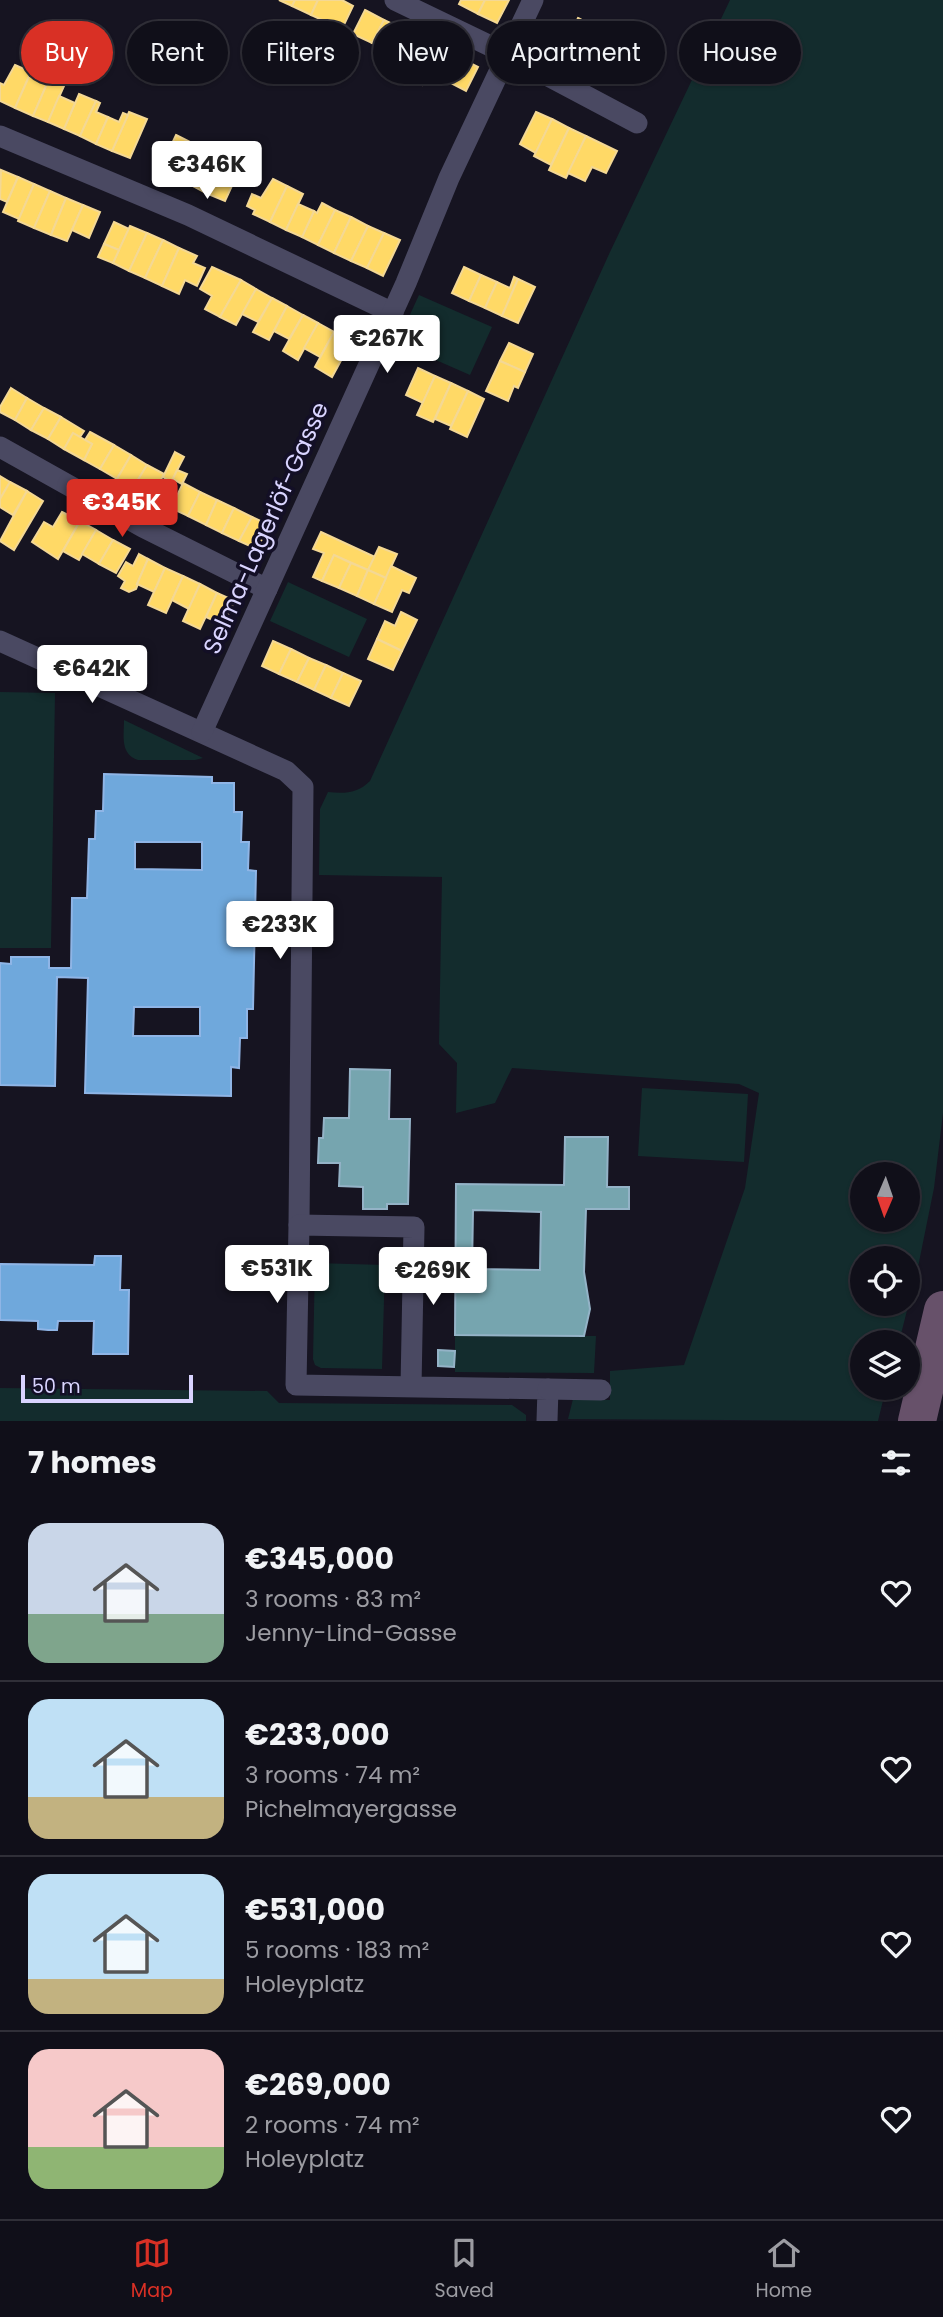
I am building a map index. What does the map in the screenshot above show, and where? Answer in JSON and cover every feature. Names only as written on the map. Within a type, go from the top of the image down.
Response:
[{"type":"highway","points":[[917,1421],[943,1310]]},
{"type":"street","points":[[395,0],[487,44]]},
{"type":"street","name":"Selma-Lagerlöf-Gasse","points":[[523,21],[533,0]]},
{"type":"street","name":"Selma-Lagerlöf-Gasse","points":[[202,733],[393,313],[449,178],[493,84]]},
{"type":"street","points":[[564,84],[637,123]]},
{"type":"street","points":[[0,136],[188,215],[393,313]]},
{"type":"street","points":[[0,447],[143,527],[267,589]]},
{"type":"street","points":[[0,641],[286,771],[303,787],[296,1385],[601,1390]]},
{"type":"street","points":[[299,1225],[414,1227],[411,1387]]},
{"type":"street","points":[[547,1421],[548,1389]]},
{"type":"green space","points":[[730,0],[943,0],[943,1113],[934,1188],[920,1257],[920,1246],[850,1246],[850,1316],[906,1316],[902,1330],[850,1330],[850,1400],[883,1400],[878,1421],[568,1419],[573,1399],[610,1400],[610,1371],[684,1365],[745,1188],[759,1093],[739,1084],[512,1068],[495,1103],[456,1113],[457,1063],[439,1044],[442,877],[319,875],[320,809],[328,792],[351,792],[370,781],[610,252],[690,84],[801,84],[801,21],[720,21]]},
{"type":"green space","points":[[419,295],[492,327],[470,375],[397,343]]},
{"type":"green space","points":[[288,582],[367,619],[349,657],[270,621]]},
{"type":"green space","points":[[0,692],[55,693],[51,948],[0,948]]},
{"type":"green space","points":[[124,720],[203,758],[138,760],[126,749]]},
{"type":"green space","points":[[642,1088],[748,1094],[744,1162],[638,1156]]},
{"type":"green space","points":[[315,1263],[385,1265],[382,1369],[321,1368],[315,1365]]},
{"type":"green space","points":[[455,1335],[596,1336],[594,1373],[455,1372]]},
{"type":"green space","points":[[0,1388],[267,1391],[279,1403],[512,1405],[526,1415],[526,1421],[0,1421]]},
{"type":"building: Homes","points":[[279,0],[295,0],[292,6]]},
{"type":"building: Homes","points":[[295,0],[318,0],[311,15],[292,6]]},
{"type":"building: Homes","points":[[318,0],[342,0],[353,6],[346,21],[324,21],[311,15]]},
{"type":"building: Homes","points":[[461,0],[485,0],[478,14],[459,4]]},
{"type":"building: Homes","points":[[485,0],[509,0],[498,21],[478,14]]},
{"type":"building: Homes","points":[[365,10],[384,20],[373,21],[372,43],[359,37],[359,22]]},
{"type":"building: Homes","points":[[473,64],[478,67],[473,77]]},
{"type":"building: Homes","points":[[15,65],[21,68],[21,84],[26,84],[15,108],[0,101],[0,83],[4,85]]},
{"type":"building: Homes","points":[[26,84],[47,84],[33,116],[15,108]]},
{"type":"building: Homes","points":[[47,84],[64,86],[48,122],[33,116]]},
{"type":"building: Homes","points":[[453,84],[470,84],[466,91]]},
{"type":"building: Homes","points":[[79,94],[96,101],[80,136],[64,129]]},
{"type":"building: Homes","points":[[59,96],[75,103],[64,129],[48,122]]},
{"type":"building: Homes","points":[[96,101],[100,103],[96,112],[108,117],[96,144],[80,136]]},
{"type":"building: Homes","points":[[129,112],[147,119],[130,158],[112,151]]},
{"type":"building: Homes","points":[[536,112],[552,119],[536,153],[520,144]]},
{"type":"building: Homes","points":[[123,113],[128,115],[112,151],[96,144],[108,117],[119,122]]},
{"type":"building: Homes","points":[[552,119],[569,128],[551,165],[534,156]]},
{"type":"building: Homes","points":[[569,128],[586,136],[566,178],[549,170]]},
{"type":"building: Homes","points":[[176,135],[192,143],[176,178],[159,171]]},
{"type":"building: Homes","points":[[586,136],[617,151],[606,173],[592,167],[585,181],[568,173]]},
{"type":"building: Homes","points":[[192,143],[209,151],[193,186],[176,178]]},
{"type":"building: Homes","points":[[210,148],[226,155],[208,194],[193,186]]},
{"type":"building: Homes","points":[[226,155],[245,164],[249,169],[243,183],[235,179],[225,201],[208,194]]},
{"type":"building: Homes","points":[[1,170],[18,177],[7,202],[0,199]]},
{"type":"building: Homes","points":[[18,177],[34,184],[19,219],[3,212]]},
{"type":"building: Homes","points":[[273,179],[287,186],[270,222],[253,214],[255,210],[247,206],[252,194],[261,198]]},
{"type":"building: Homes","points":[[34,184],[50,191],[34,228],[18,221]]},
{"type":"building: Homes","points":[[287,186],[303,194],[286,230],[270,222]]},
{"type":"building: Homes","points":[[50,191],[66,198],[51,235],[34,228]]},
{"type":"building: Homes","points":[[66,198],[83,205],[67,241],[51,235]]},
{"type":"building: Homes","points":[[322,203],[335,210],[318,245],[302,237],[314,211],[317,213]]},
{"type":"building: Homes","points":[[298,204],[314,211],[302,237],[286,230]]},
{"type":"building: Homes","points":[[83,205],[100,212],[89,238],[72,230]]},
{"type":"building: Homes","points":[[335,210],[351,217],[334,253],[318,245]]},
{"type":"building: Homes","points":[[351,217],[368,226],[351,261],[334,253]]},
{"type":"building: Homes","points":[[114,222],[129,229],[119,250],[104,244]]},
{"type":"building: Homes","points":[[130,226],[147,233],[129,271],[113,263]]},
{"type":"building: Homes","points":[[368,226],[384,233],[367,268],[351,261]]},
{"type":"building: Homes","points":[[147,233],[163,240],[145,278],[129,271]]},
{"type":"building: Homes","points":[[384,233],[400,240],[383,276],[367,268]]},
{"type":"building: Homes","points":[[163,240],[179,248],[162,286],[145,278]]},
{"type":"building: Homes","points":[[104,244],[119,250],[113,263],[98,257]]},
{"type":"building: Homes","points":[[179,248],[197,256],[193,263],[205,268],[197,286],[185,280],[179,294],[162,286]]},
{"type":"building: Homes","points":[[212,267],[241,280],[220,317],[205,309],[212,296],[200,289]]},
{"type":"building: Homes","points":[[464,267],[481,275],[469,301],[452,293]]},
{"type":"building: Homes","points":[[481,275],[497,282],[485,308],[469,301]]},
{"type":"building: Homes","points":[[514,277],[518,279],[502,316],[485,308],[497,282],[510,288]]},
{"type":"building: Homes","points":[[518,279],[535,287],[518,323],[502,316]]},
{"type":"building: Homes","points":[[241,280],[256,289],[236,325],[220,317]]},
{"type":"building: Homes","points":[[256,289],[272,298],[258,322],[242,314]]},
{"type":"building: Homes","points":[[272,298],[287,306],[269,340],[253,332]]},
{"type":"building: Homes","points":[[287,306],[303,315],[289,339],[274,331]]},
{"type":"building: Homes","points":[[303,315],[318,323],[298,360],[283,351]]},
{"type":"building: Homes","points":[[318,323],[334,332],[320,357],[304,348]]},
{"type":"building: Homes","points":[[334,332],[351,341],[350,344],[357,348],[351,359],[344,355],[332,377],[315,367]]},
{"type":"building: Homes","points":[[509,343],[533,354],[525,372],[500,361]]},
{"type":"building: Homes","points":[[500,361],[525,372],[518,388],[514,386],[508,401],[486,391]]},
{"type":"building: Homes","points":[[418,368],[435,376],[423,403],[406,395]]},
{"type":"building: Homes","points":[[435,376],[451,383],[433,422],[417,415]]},
{"type":"building: Homes","points":[[451,383],[468,391],[451,426],[435,419]]},
{"type":"building: Homes","points":[[11,388],[27,398],[15,420],[0,412]]},
{"type":"building: Homes","points":[[468,391],[484,399],[467,437],[450,429]]},
{"type":"building: Homes","points":[[27,398],[44,408],[31,430],[15,420]]},
{"type":"building: Homes","points":[[44,408],[61,417],[48,439],[31,430]]},
{"type":"building: Homes","points":[[61,417],[84,431],[80,437],[73,433],[64,449],[48,439]]},
{"type":"building: Homes","points":[[90,432],[114,445],[100,469],[84,460],[92,444],[85,440]]},
{"type":"building: Homes","points":[[73,433],[92,444],[84,460],[64,449]]},
{"type":"building: Homes","points":[[114,445],[131,455],[117,479],[100,469]]},
{"type":"building: Homes","points":[[175,452],[184,457],[171,482],[163,477]]},
{"type":"building: Homes","points":[[131,455],[147,465],[133,488],[117,479]]},
{"type":"building: Homes","points":[[147,465],[164,474],[151,498],[133,488]]},
{"type":"building: Homes","points":[[177,470],[187,474],[182,484],[173,479]]},
{"type":"building: Homes","points":[[0,476],[10,482],[0,499]]},
{"type":"building: Homes","points":[[10,482],[27,491],[13,515],[0,507],[0,499]]},
{"type":"building: Homes","points":[[183,483],[200,492],[188,516],[171,508]]},
{"type":"building: Homes","points":[[27,491],[43,501],[14,550],[0,541]]},
{"type":"building: Homes","points":[[200,492],[217,500],[206,525],[188,516]]},
{"type":"building: Homes","points":[[217,500],[234,508],[222,533],[206,525]]},
{"type":"building: Homes","points":[[234,508],[252,517],[239,541],[222,533]]},
{"type":"building: Homes","points":[[62,512],[80,521],[58,559],[32,542],[44,522],[53,527]]},
{"type":"building: Homes","points":[[252,517],[269,525],[257,549],[239,541]]},
{"type":"building: Homes","points":[[80,521],[96,530],[79,560],[63,551]]},
{"type":"building: Homes","points":[[96,530],[113,540],[99,564],[82,554]]},
{"type":"building: Homes","points":[[321,532],[375,557],[368,570],[334,555],[322,581],[313,577],[324,553],[313,549]]},
{"type":"building: Homes","points":[[113,540],[130,549],[116,573],[99,564]]},
{"type":"building: Homes","points":[[379,547],[397,554],[386,578],[368,570]]},
{"type":"building: Homes","points":[[139,554],[148,559],[136,589],[129,592],[121,588],[125,581],[118,576],[126,562],[133,566]]},
{"type":"building: Homes","points":[[334,555],[351,563],[339,588],[322,581]]},
{"type":"building: Homes","points":[[148,559],[165,568],[154,592],[137,584]]},
{"type":"building: Homes","points":[[351,563],[368,570],[357,596],[339,588]]},
{"type":"building: Homes","points":[[391,566],[416,578],[409,593],[402,590],[392,612],[374,604]]},
{"type":"building: Homes","points":[[165,568],[183,576],[166,613],[148,605]]},
{"type":"building: Homes","points":[[368,570],[386,578],[374,604],[357,596]]},
{"type":"building: Homes","points":[[183,576],[200,584],[189,609],[172,600]]},
{"type":"building: Homes","points":[[200,584],[217,593],[200,629],[183,621]]},
{"type":"building: Homes","points":[[217,593],[235,601],[223,625],[206,617]]},
{"type":"building: Homes","points":[[401,612],[417,620],[402,651],[377,639],[385,621],[395,626]]},
{"type":"building: Homes","points":[[377,639],[402,651],[393,670],[368,659]]},
{"type":"building: Homes","points":[[273,641],[291,649],[279,674],[262,666]]},
{"type":"building: Homes","points":[[291,649],[309,658],[297,682],[279,674]]},
{"type":"building: Homes","points":[[309,658],[326,665],[314,690],[297,682]]},
{"type":"building: Homes","points":[[326,665],[343,673],[331,698],[314,690]]},
{"type":"building: Homes","points":[[343,673],[361,681],[349,706],[331,698]]},
{"type":"building: Schools","points":[[104,774],[212,777],[212,783],[234,783],[234,812],[242,812],[241,842],[249,842],[248,870],[256,871],[253,1009],[247,1009],[247,1038],[240,1038],[239,1068],[231,1067],[231,1096],[85,1093],[88,978],[57,977],[55,1086],[0,1085],[0,963],[11,964],[11,957],[49,957],[49,968],[71,968],[72,898],[87,898],[89,839],[95,839],[96,811],[103,811]],"holes":[[[135,842],[202,842],[202,870],[135,869]],[[134,1007],[200,1007],[200,1036],[133,1036]]]},
{"type":"building: Schools","points":[[95,1256],[121,1256],[120,1290],[129,1290],[128,1354],[93,1354],[94,1321],[58,1321],[57,1330],[48,1330],[38,1329],[38,1321],[0,1320],[0,1264],[94,1265]]},
{"type":"building: Public","points":[[350,1069],[390,1070],[389,1119],[410,1119],[408,1204],[387,1204],[387,1209],[363,1209],[363,1187],[339,1186],[340,1163],[318,1163],[319,1138],[323,1138],[324,1118],[349,1118]]},
{"type":"building: Public","points":[[565,1137],[608,1137],[607,1187],[629,1187],[629,1209],[586,1209],[584,1272],[590,1309],[584,1336],[455,1335],[456,1184],[564,1185]],"holes":[[[473,1210],[541,1212],[540,1270],[472,1269]]]},
{"type":"building: Public","points":[[438,1350],[455,1351],[454,1367],[438,1366]]}]
